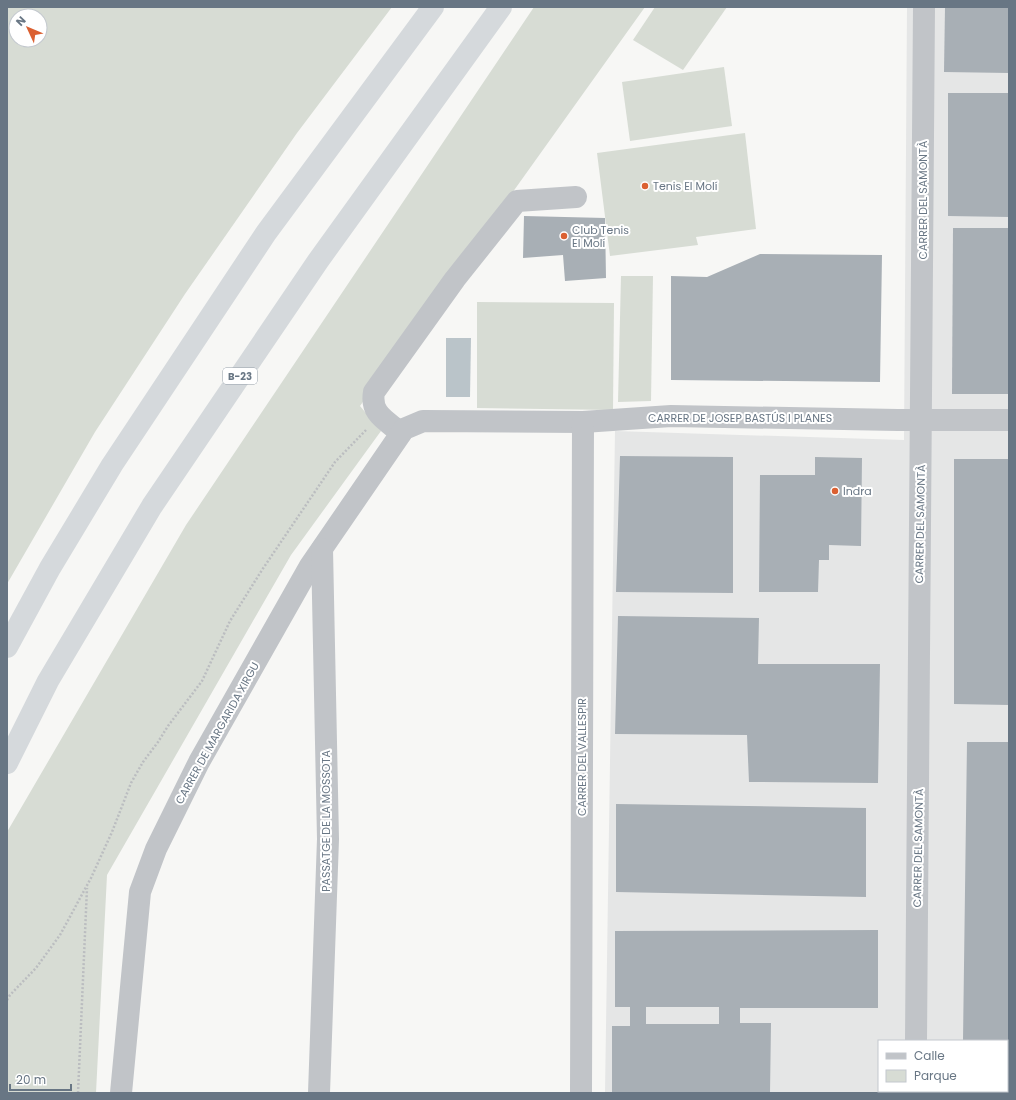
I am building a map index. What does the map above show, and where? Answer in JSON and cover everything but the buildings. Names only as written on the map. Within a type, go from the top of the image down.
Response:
[{"type":"highway","points":[[7,647],[50,568],[112,465],[266,233],[433,7]]},
{"type":"highway","name":"B-23","points":[[7,763],[48,681],[152,506],[318,261],[500,7]]},
{"type":"street","name":"CARRER DEL SAMONTÀ","points":[[916,1040],[924,7]]},
{"type":"street","points":[[401,433],[375,411],[373,401],[374,392],[455,279],[517,200],[576,197]]},
{"type":"street","name":"CARRER DE JOSEP BASTÚS I PLANES","points":[[423,421],[583,422],[671,416],[1009,420]]},
{"type":"street","name":"CARRER DE MARGARIDA XIRGU","points":[[121,1093],[140,892],[156,849],[199,762],[306,572],[404,429],[423,421]]},
{"type":"street","name":"CARRER DEL VALLESPIR","points":[[581,1093],[583,422]]},
{"type":"street","name":"PASSATGE DE LA MOSSOTA","points":[[319,1093],[328,839],[322,549]]},
{"type":"path","points":[[7,1000],[36,968],[60,935],[87,886],[112,832],[131,783],[143,762],[168,726],[202,682],[230,621],[262,570],[335,462],[381,416]]},
{"type":"path","points":[[78,1093],[87,886]]},
{"type":"shaded area","points":[[907,7],[1009,7],[1009,1093],[605,1093],[615,431],[904,440]]},
{"type":"shaded area","points":[[446,338],[471,338],[470,397],[446,397]]},
{"type":"green space","points":[[7,7],[392,7],[297,133],[185,294],[95,432],[7,584]]},
{"type":"green space","points":[[534,7],[645,7],[360,406],[381,431],[291,555],[107,875],[96,1093],[7,1093],[7,832],[186,525]]},
{"type":"green space","points":[[655,7],[727,7],[683,70],[633,40]]},
{"type":"green space","points":[[724,67],[732,126],[630,141],[622,82]]},
{"type":"green space","name":"Tenis El Molí","points":[[745,133],[756,229],[696,237],[698,245],[610,256],[597,153]]},
{"type":"green space","points":[[621,276],[653,276],[651,401],[618,402]]},
{"type":"green space","points":[[477,302],[614,303],[613,410],[477,408]]},
{"type":"place","name":"Tenis El Molí","points":[[645,186]]},
{"type":"place","name":"Club Tenis El Molí","points":[[564,236]]},
{"type":"place","name":"Indra","points":[[835,491]]}]
